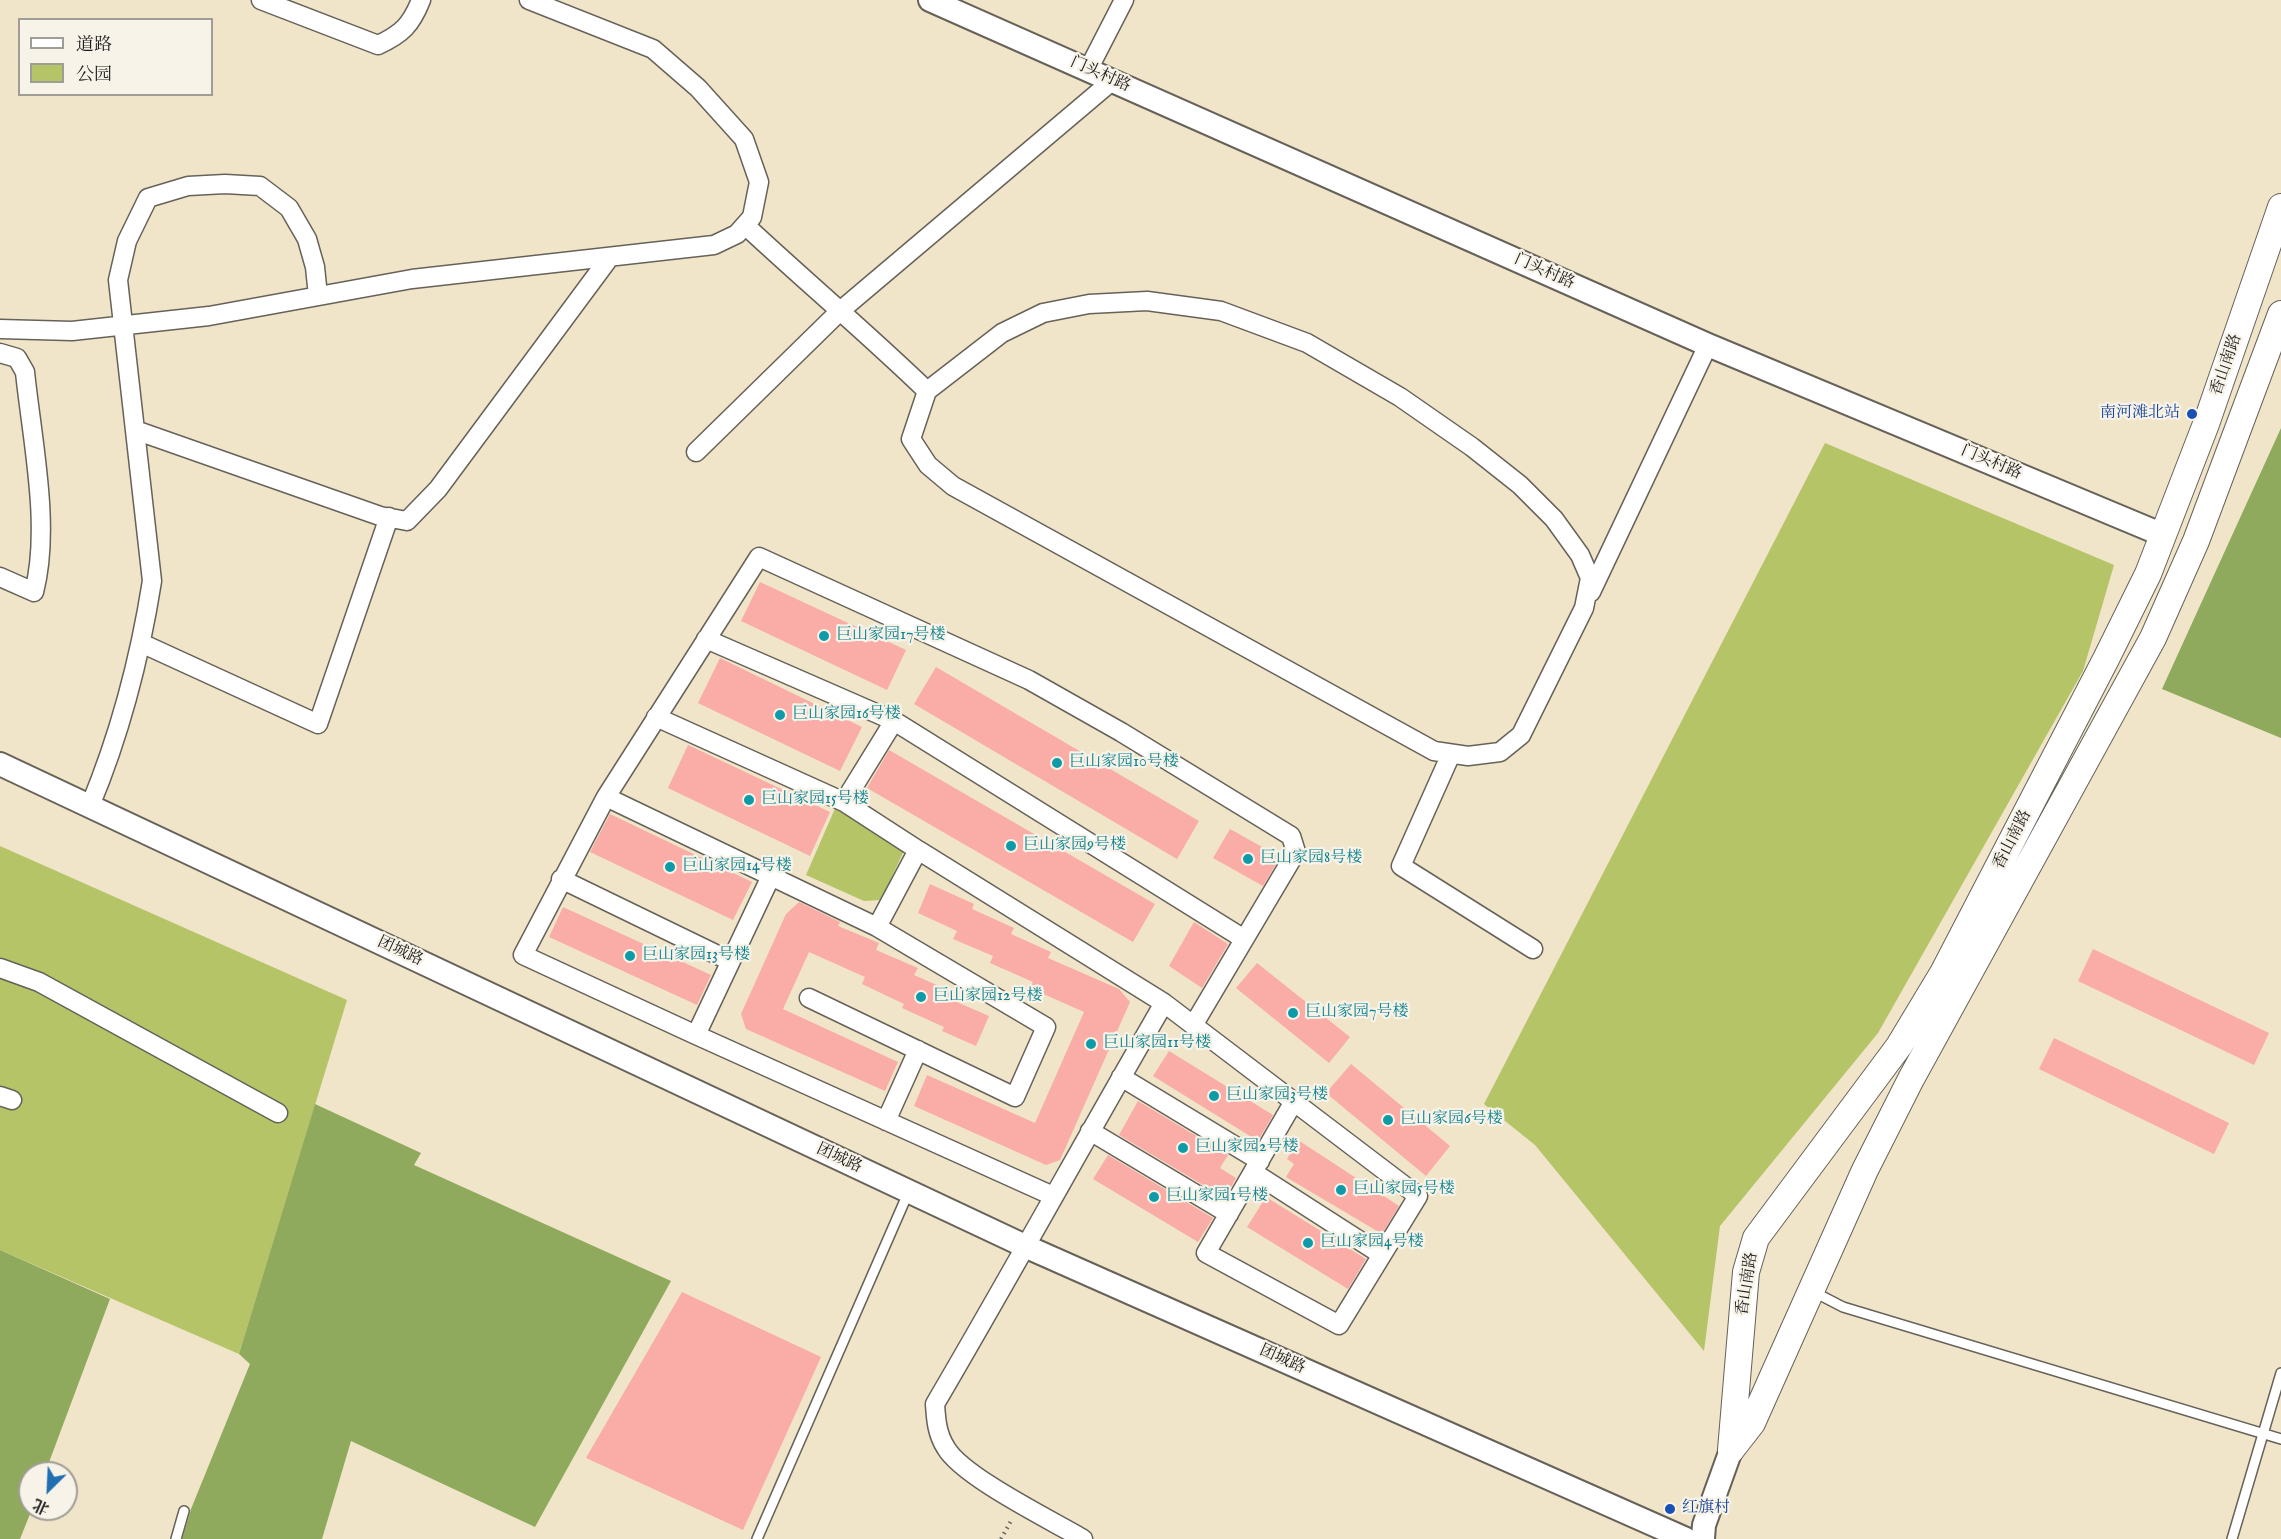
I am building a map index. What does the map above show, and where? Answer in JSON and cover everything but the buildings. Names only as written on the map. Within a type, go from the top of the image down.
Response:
[{"type":"main road","name":"香山南路","points":[[1731,1450],[1746,1272],[1756,1238],[1899,1046],[1943,973],[2106,659],[2148,574],[2210,413],[2281,207]]},
{"type":"main road","name":"香山南路","points":[[1731,1450],[1752,1423],[1864,1170],[1911,1079],[2153,638],[2196,541],[2281,314]]},
{"type":"street","points":[[261,0],[378,45],[398,36],[414,17],[421,0]]},
{"type":"street","points":[[0,329],[72,331],[209,316],[412,279],[714,245],[737,234],[752,217],[759,182],[744,139],[698,88],[653,49],[529,0]]},
{"type":"street","name":"门头村路","points":[[930,0],[1708,345],[2163,535]]},
{"type":"street","points":[[1088,70],[1124,0]]},
{"type":"street","points":[[696,452],[840,311],[1112,81]]},
{"type":"street","points":[[90,806],[110,758],[141,643],[152,581],[118,280],[127,241],[148,198],[188,186],[260,186],[289,208],[307,239],[315,267],[318,296]]},
{"type":"street","points":[[745,225],[869,335],[927,391]]},
{"type":"street","points":[[135,430],[388,518],[406,521],[438,489],[610,257]]},
{"type":"street","points":[[1584,608],[1590,578],[1580,555],[1554,519],[1520,485],[1472,447],[1400,397],[1306,343],[1221,311],[1147,301],[1089,304],[1043,314],[1002,333],[927,391],[912,439],[928,465],[953,486],[1434,751],[1468,756],[1500,752],[1521,735],[1584,608],[1708,345]]},
{"type":"street","points":[[0,353],[17,358],[25,372],[42,538],[40,572],[34,592],[0,577]]},
{"type":"street","points":[[141,643],[318,724],[388,518]]},
{"type":"street","points":[[1053,1196],[523,955],[606,797],[759,557],[1029,680],[1121,732],[1291,836],[1296,852],[1194,1023]]},
{"type":"street","points":[[706,639],[894,721],[1245,939]]},
{"type":"street","points":[[656,717],[844,802],[1164,1003],[1194,1023],[1293,1103],[1418,1196],[1339,1325],[1206,1253],[1293,1103]]},
{"type":"street","points":[[844,802],[894,721]]},
{"type":"street","points":[[1451,754],[1401,866],[1533,948]]},
{"type":"street","name":"团城路","points":[[0,764],[1027,1247],[1686,1539]]},
{"type":"street","points":[[606,797],[877,927],[1046,1027],[1015,1096],[809,998]]},
{"type":"street","points":[[877,927],[918,850]]},
{"type":"street","points":[[696,1035],[771,876]]},
{"type":"street","points":[[561,879],[730,961]]},
{"type":"street","points":[[0,968],[39,982],[278,1113]]},
{"type":"street","points":[[1083,1539],[967,1471],[946,1449],[936,1425],[935,1404],[1027,1247],[1053,1196],[1164,1003]]},
{"type":"street","points":[[886,1121],[918,1050]]},
{"type":"street","points":[[1121,1077],[1256,1166],[1382,1255]]},
{"type":"street","points":[[1090,1131],[1229,1214]]},
{"type":"street","name":"香山南路","points":[[1703,1539],[1704,1525],[1731,1450]]},
{"type":"lane","points":[[757,1539],[909,1191]]},
{"type":"lane","points":[[1812,1291],[1843,1308],[2281,1439]]},
{"type":"lane","points":[[2232,1539],[2281,1373]]},
{"type":"lane","points":[[176,1539],[184,1511]]},
{"type":"green space","points":[[2281,428],[2281,738],[2162,689]]},
{"type":"green space","points":[[1825,443],[2114,565],[2083,671],[1878,1033],[1720,1226],[1704,1351],[1535,1145],[1484,1104]]},
{"type":"green space","points":[[837,804],[908,842],[881,900],[864,901],[806,875]]},
{"type":"green space","points":[[0,846],[347,1000],[239,1354],[0,1250]]},
{"type":"green space","points":[[315,1104],[421,1153],[414,1165],[671,1281],[535,1527],[351,1441],[322,1539],[182,1539],[191,1509],[250,1364],[239,1354]]},
{"type":"green space","points":[[0,1250],[110,1299],[49,1461],[18,1461],[18,1521],[27,1521],[20,1539],[0,1539]]},
{"type":"place","name":"南河滩北站","points":[[2192,414]]},
{"type":"place","name":"巨山家园17号楼","points":[[824,636]]},
{"type":"place","name":"巨山家园16号楼","points":[[780,715]]},
{"type":"place","name":"巨山家园10号楼","points":[[1057,763]]},
{"type":"place","name":"巨山家园15号楼","points":[[749,800]]},
{"type":"place","name":"巨山家园9号楼","points":[[1011,846]]},
{"type":"place","name":"巨山家园8号楼","points":[[1248,859]]},
{"type":"place","name":"巨山家园14号楼","points":[[670,867]]},
{"type":"place","name":"巨山家园13号楼","points":[[630,956]]},
{"type":"place","name":"巨山家园12号楼","points":[[921,997]]},
{"type":"place","name":"巨山家园7号楼","points":[[1293,1013]]},
{"type":"place","name":"巨山家园11号楼","points":[[1091,1044]]},
{"type":"place","name":"巨山家园3号楼","points":[[1214,1096]]},
{"type":"place","name":"巨山家园6号楼","points":[[1388,1120]]},
{"type":"place","name":"巨山家园2号楼","points":[[1183,1148]]},
{"type":"place","name":"巨山家园5号楼","points":[[1341,1190]]},
{"type":"place","name":"巨山家园1号楼","points":[[1154,1197]]},
{"type":"place","name":"巨山家园4号楼","points":[[1308,1243]]},
{"type":"place","name":"红旗村","points":[[1670,1509]]}]
